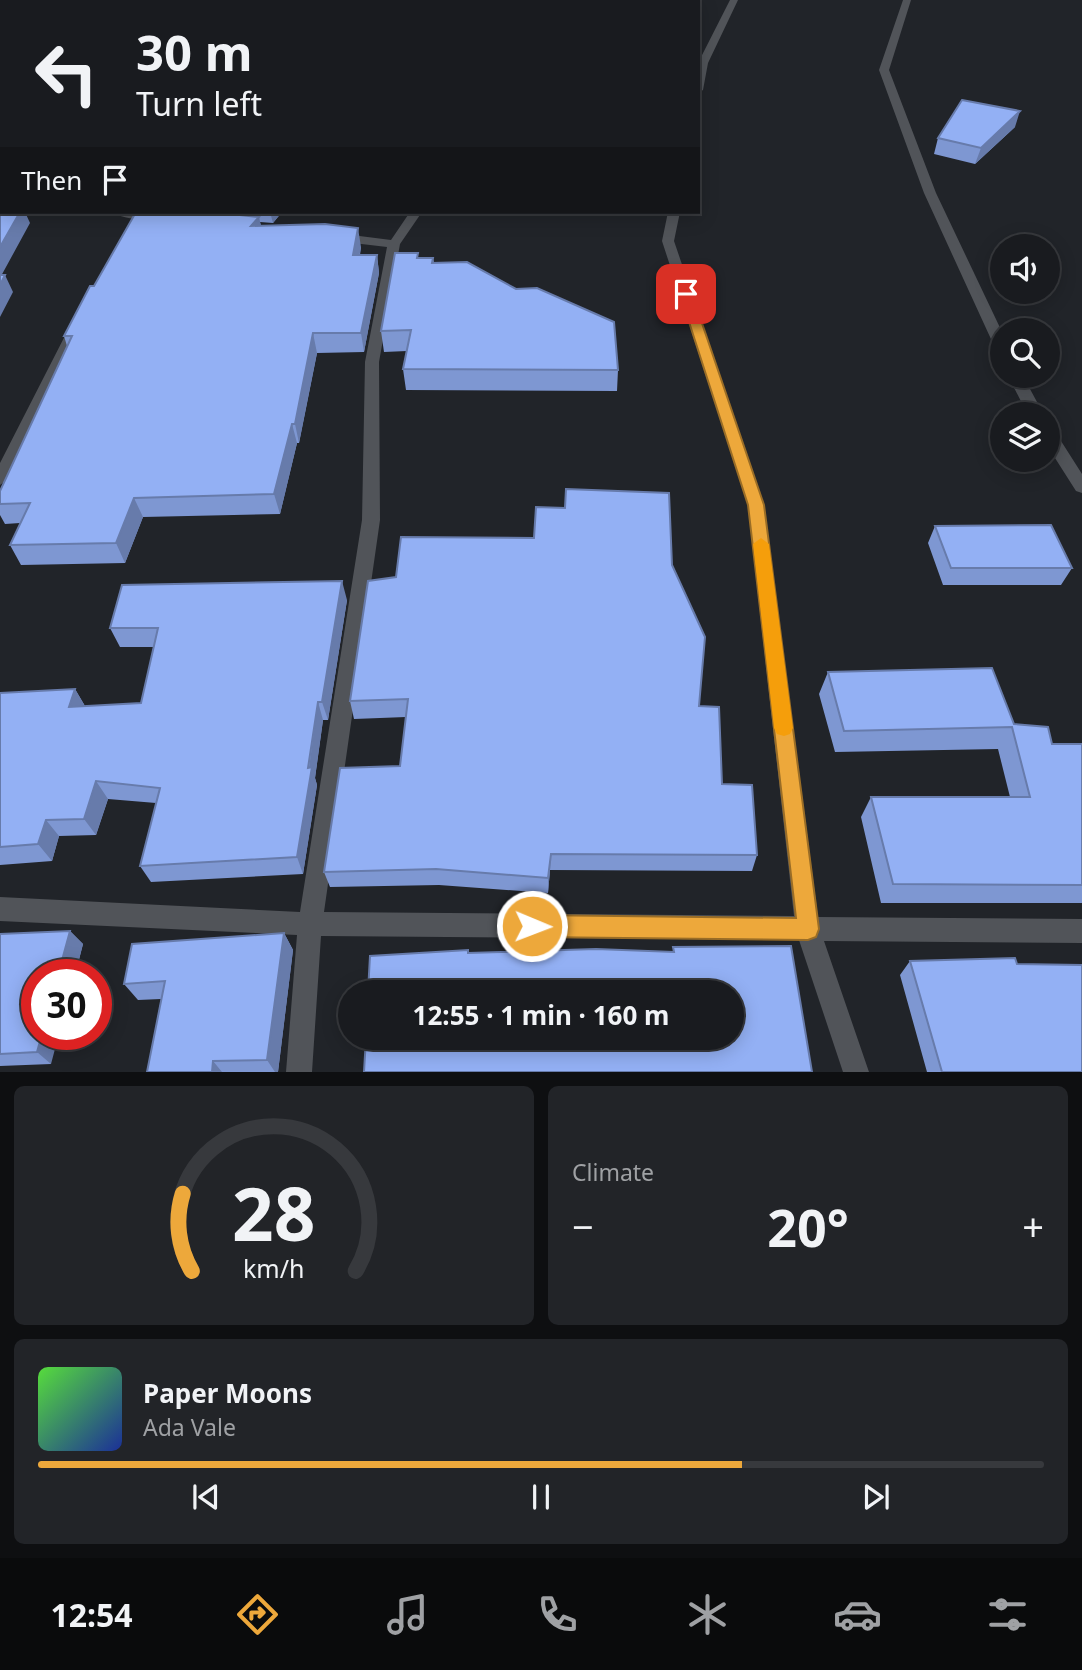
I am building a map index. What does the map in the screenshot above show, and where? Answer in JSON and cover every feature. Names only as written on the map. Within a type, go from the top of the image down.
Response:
[{"type":"street","points":[[701,62],[734,0]]},
{"type":"street","points":[[907,0],[884,70],[930,193],[990,321]]},
{"type":"street","points":[[129,229],[144,214]]},
{"type":"street","points":[[150,214],[172,218]]},
{"type":"street","points":[[299,1072],[310,924],[346,701],[371,520],[372,362],[394,244],[415,214]]},
{"type":"street","points":[[674,214],[668,241],[756,505],[808,929],[856,1072]]},
{"type":"street","points":[[324,236],[394,244]]},
{"type":"street","points":[[0,479],[86,309]]},
{"type":"street","points":[[1060,452],[1082,486]]},
{"type":"street","points":[[0,909],[310,924],[1082,931]]},
{"type":"building","points":[[962,100],[1020,111],[981,148],[938,138]]},
{"type":"building","points":[[0,214],[19,214],[0,247]]},
{"type":"building","points":[[135,214],[230,214],[259,217],[251,226],[325,224],[358,228],[353,255],[377,255],[361,333],[313,333],[295,424],[292,424],[274,494],[134,498],[116,543],[10,545],[30,503],[0,504],[0,491],[72,336],[64,336],[90,286],[94,286]]},
{"type":"building","points":[[395,253],[418,253],[417,258],[433,258],[432,263],[467,262],[516,289],[537,288],[614,322],[618,370],[403,369],[411,330],[381,331]]},
{"type":"building","points":[[566,489],[669,493],[672,565],[705,637],[699,706],[719,707],[722,784],[752,785],[757,855],[551,854],[548,878],[436,869],[324,872],[340,768],[400,766],[408,699],[350,701],[368,581],[396,577],[401,537],[534,538],[536,507],[565,508]]},
{"type":"building","points":[[1051,525],[1072,568],[951,568],[935,526]]},
{"type":"building","points":[[342,581],[322,702],[318,702],[308,768],[312,767],[297,857],[140,866],[160,788],[96,781],[84,819],[46,820],[38,844],[0,847],[0,693],[75,689],[69,707],[141,703],[158,628],[110,628],[122,585]]},
{"type":"building","points":[[992,668],[1014,724],[1048,727],[1052,744],[1082,744],[1082,885],[893,884],[871,797],[1030,797],[1012,727],[844,731],[828,672]]},
{"type":"building","points":[[70,931],[62,959],[21,959],[21,1050],[37,1052],[0,1054],[0,934]]},
{"type":"building","points":[[284,933],[267,1060],[213,1061],[212,1072],[147,1072],[165,981],[124,984],[132,944]]},
{"type":"building","points":[[791,946],[812,1072],[364,1072],[365,1050],[744,1050],[744,980],[369,980],[370,956],[468,950],[468,953],[596,949],[674,952],[673,947]]},
{"type":"building","points":[[1015,958],[1017,964],[1082,965],[1082,1072],[942,1072],[910,961]]},
{"type":"slow traffic","points":[[761,544],[784,728]]},
{"type":"route","points":[[532,926],[808,929],[756,505],[686,294]]}]
